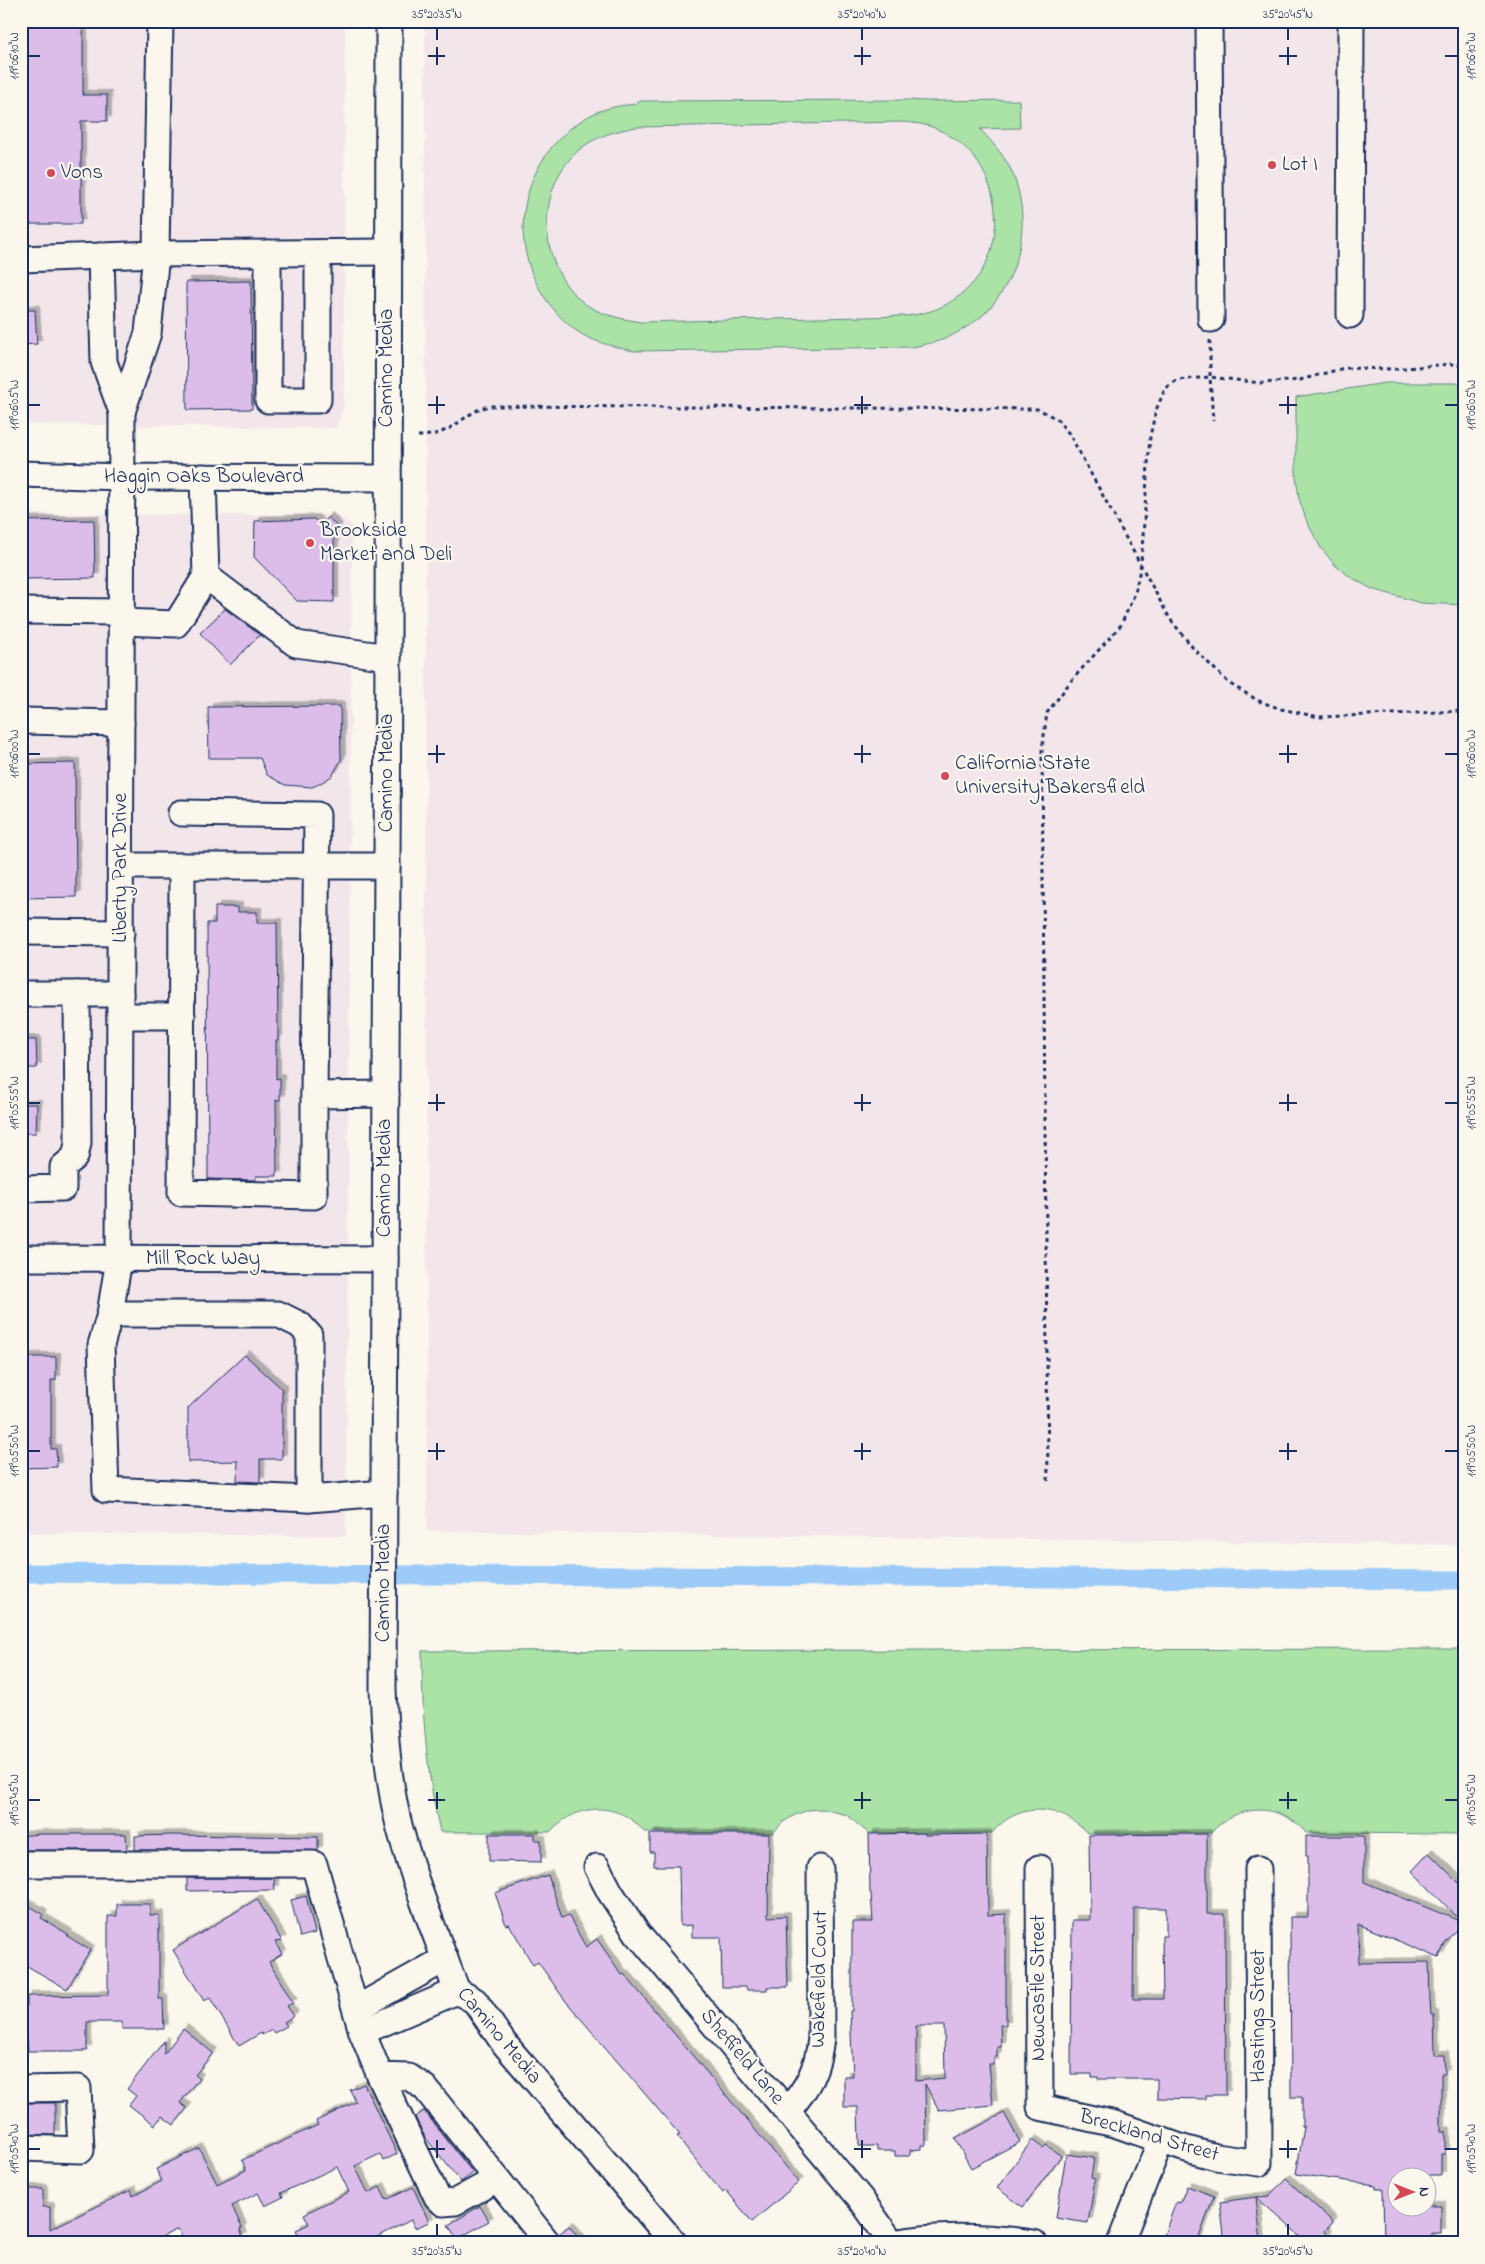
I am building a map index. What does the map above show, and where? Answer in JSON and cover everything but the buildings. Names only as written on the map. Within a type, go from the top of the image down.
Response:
[{"type":"street","points":[[122,412],[148,333],[156,254],[160,21]]},
{"type":"street","name":"Camino Media","points":[[388,21],[384,1729],[390,1778],[400,1827],[411,1866],[457,1991],[474,2001],[503,2042],[674,2243]]},
{"type":"street","points":[[1209,21],[1210,319]]},
{"type":"street","points":[[1350,315],[1351,21]]},
{"type":"street","points":[[21,258],[156,254],[388,252]]},
{"type":"street","points":[[268,253],[268,400],[318,400],[318,253]]},
{"type":"street","points":[[101,256],[104,362],[122,412]]},
{"type":"street","name":"Liberty Park Drive","points":[[122,412],[119,1259],[110,1314],[101,1345],[106,1490],[309,1499]]},
{"type":"street","name":"Haggin Oaks Boulevard","points":[[21,474],[122,477],[387,478]]},
{"type":"street","points":[[21,611],[121,617],[176,624],[206,576],[203,477]]},
{"type":"street","points":[[206,576],[296,644],[388,657]]},
{"type":"street","points":[[21,721],[121,723]]},
{"type":"street","points":[[181,813],[317,815],[314,1196],[181,1193],[182,866]]},
{"type":"street","points":[[120,866],[387,866]]},
{"type":"street","points":[[21,932],[120,933]]},
{"type":"street","points":[[21,994],[77,994],[120,1005],[182,1016]]},
{"type":"street","points":[[21,1189],[63,1188],[63,1167],[74,1157],[78,1143],[77,994]]},
{"type":"street","points":[[314,1095],[386,1094]]},
{"type":"street","name":"Mill Rock Way","points":[[21,1258],[385,1259]]},
{"type":"street","points":[[110,1314],[278,1314],[300,1325],[309,1335],[309,1499],[384,1493]]},
{"type":"street","points":[[21,1864],[314,1864],[359,2020],[380,2076],[436,2197],[443,2203],[455,2202],[497,2179]]},
{"type":"street","name":"Sheffield Lane","points":[[597,1867],[610,1892],[637,1933],[788,2110],[860,2198],[892,2243]]},
{"type":"street","name":"Wakefield Court","points":[[788,2110],[802,2095],[812,2078],[819,2058],[821,2038],[820,1868]]},
{"type":"street","name":"Newcastle Street","points":[[1039,1868],[1040,2107]]},
{"type":"street","name":"Hastings Street","points":[[1258,1869],[1259,2163]]},
{"type":"street","points":[[359,2020],[445,1959]]},
{"type":"street","points":[[359,2020],[457,1991]]},
{"type":"street","points":[[380,2076],[409,2077],[426,2088],[497,2179],[539,2239]]},
{"type":"street","points":[[21,2089],[78,2088],[81,2150],[21,2148]]},
{"type":"street","name":"Breckland Street","points":[[1040,2107],[1115,2124],[1216,2157],[1259,2163]]},
{"type":"street","points":[[1120,2243],[1161,2140]]},
{"type":"street","points":[[892,2243],[951,2236],[992,2237],[1034,2243]]},
{"type":"path","points":[[1210,319],[1210,377],[1213,421]]},
{"type":"path","points":[[1048,1481],[1042,751],[1048,713],[1071,681],[1121,625],[1135,593],[1141,564],[1150,436],[1156,410],[1166,389],[1177,380],[1210,377],[1261,383],[1300,380],[1344,368],[1395,369],[1450,364],[1464,366]]},
{"type":"path","points":[[418,436],[430,436],[444,432],[479,410],[490,406],[1038,410],[1057,419],[1070,435],[1170,619],[1193,648],[1230,684],[1259,701],[1281,709],[1319,717],[1464,711]]},
{"type":"shaded area","points":[[21,21],[345,21],[344,406],[336,428],[21,424]]},
{"type":"shaded area","name":"California State University Bakersfield","points":[[425,21],[1464,21],[1464,1545],[427,1531]]},
{"type":"shaded area","points":[[21,514],[336,515],[352,525],[346,1536],[21,1533]]},
{"type":"green space","points":[[1019,100],[1020,128],[980,129],[1000,152],[1010,168],[1017,187],[1021,207],[1020,247],[1006,285],[982,316],[972,324],[943,339],[913,347],[634,351],[599,342],[583,335],[568,324],[550,305],[537,284],[528,262],[524,238],[524,215],[528,191],[538,168],[552,147],[572,127],[597,112],[617,106],[637,104],[638,101]],"holes":[[[902,122],[921,124],[934,128],[961,144],[978,163],[990,186],[995,210],[994,235],[988,260],[975,281],[955,299],[937,309],[905,316],[641,322],[608,315],[590,307],[572,292],[559,272],[550,250],[547,226],[549,202],[557,180],[569,160],[587,144],[618,131],[637,127]]]},
{"type":"green space","points":[[1385,383],[1464,383],[1464,605],[1421,603],[1372,589],[1336,566],[1321,548],[1307,522],[1299,499],[1296,476],[1296,397]]},
{"type":"green space","points":[[1464,1649],[1464,1834],[1306,1833],[1284,1816],[1271,1811],[1258,1810],[1233,1816],[1221,1823],[1211,1833],[1087,1833],[1076,1823],[1064,1816],[1039,1810],[1026,1811],[1014,1815],[992,1833],[868,1833],[847,1815],[822,1809],[808,1810],[795,1815],[783,1822],[773,1833],[644,1832],[622,1814],[610,1810],[597,1809],[572,1815],[560,1822],[550,1832],[440,1832],[431,1786],[424,1720],[422,1651]]},
{"type":"waterway","points":[[21,1573],[1464,1580]]},
{"type":"place","name":"Lot I","points":[[1272,165]]},
{"type":"place","name":"Vons","points":[[51,173]]},
{"type":"place","name":"Brookside Market and Deli","points":[[310,543]]},
{"type":"place","name":"California State University Bakersfield","points":[[945,776]]}]
